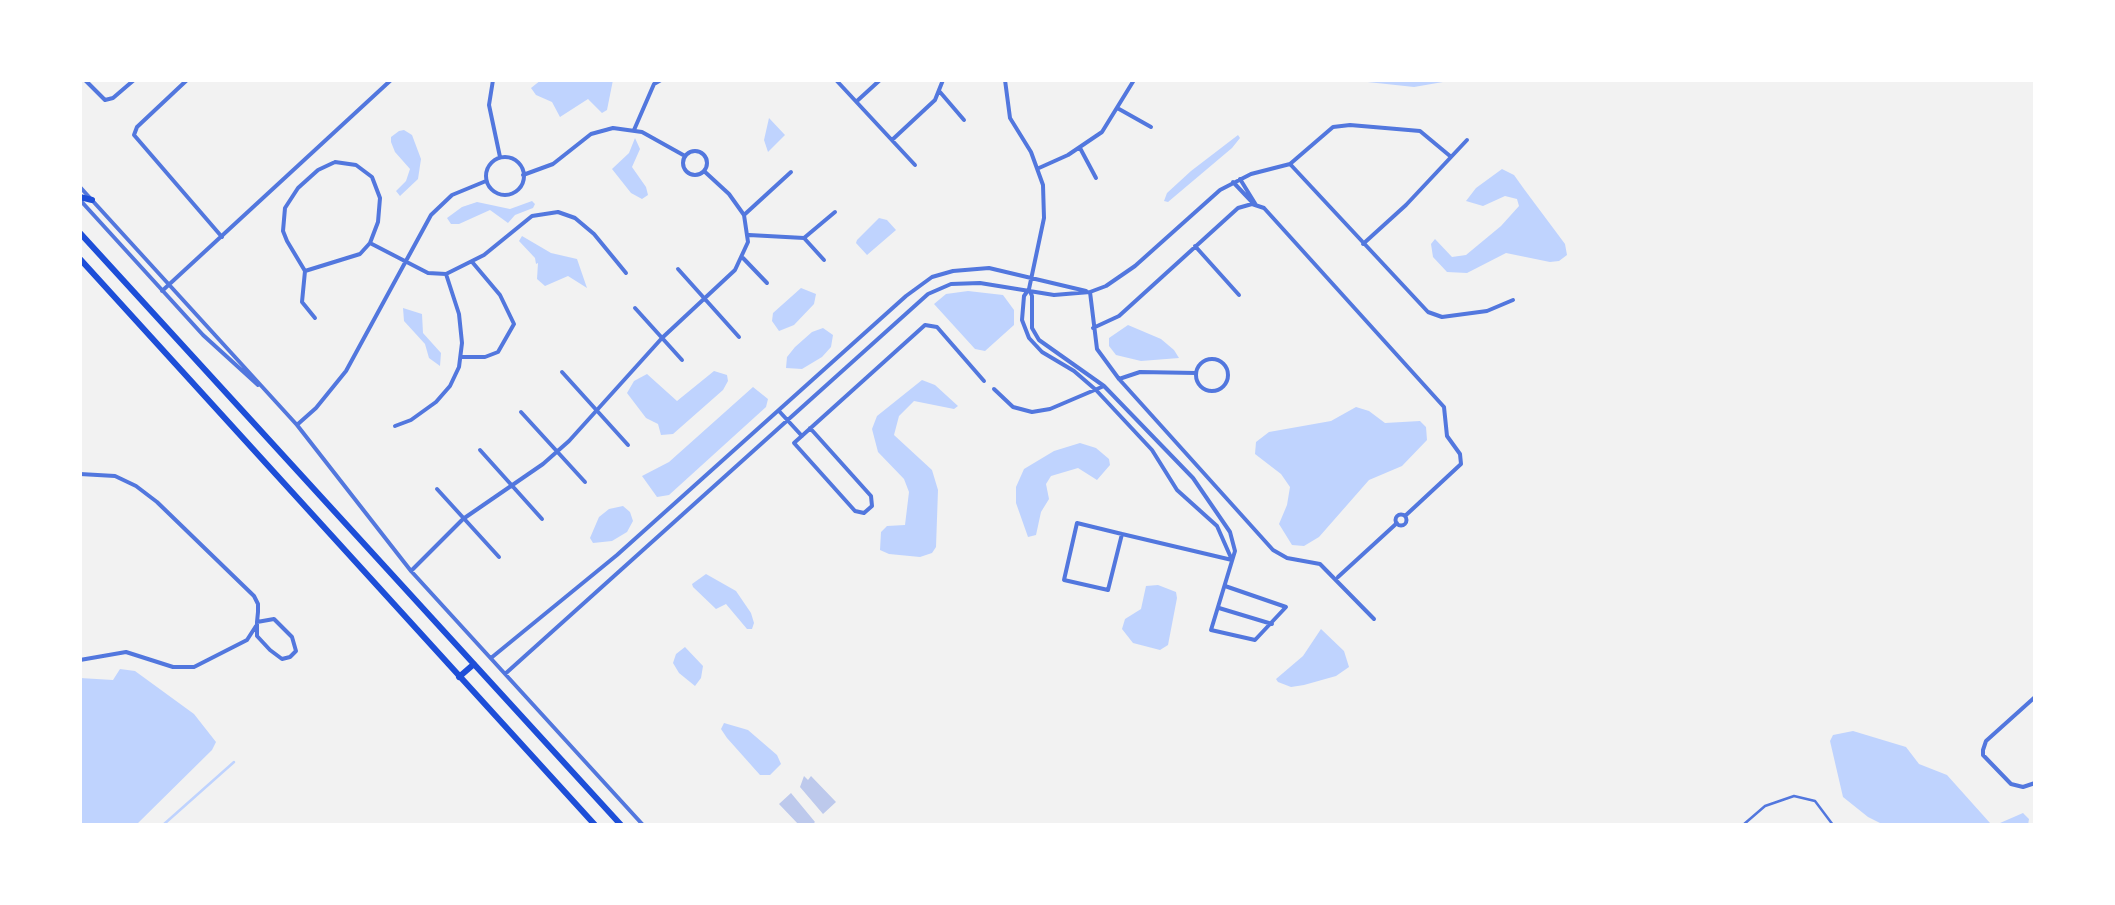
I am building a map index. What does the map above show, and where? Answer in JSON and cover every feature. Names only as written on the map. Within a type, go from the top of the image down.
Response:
[{"type":"highway","points":[[80,199],[92,200]]},
{"type":"highway","points":[[80,233],[620,825]]},
{"type":"highway","points":[[80,259],[595,825]]},
{"type":"highway","points":[[459,676],[474,664]]},
{"type":"street","points":[[85,80],[105,100],[134,80]]},
{"type":"street","points":[[186,80],[137,126],[134,135],[222,238]]},
{"type":"street","points":[[162,290],[391,80]]},
{"type":"street","points":[[493,80],[489,105],[500,157]]},
{"type":"street","points":[[634,130],[654,84],[661,80]]},
{"type":"street","points":[[836,80],[915,165]]},
{"type":"street","points":[[856,102],[880,80]]},
{"type":"street","points":[[892,140],[940,92],[943,80]]},
{"type":"street","points":[[1005,80],[1010,118],[1039,168],[1045,212],[1032,278],[1024,296],[1022,320],[1029,338],[1042,352],[1096,390],[1152,450],[1177,490],[1217,526],[1232,560]]},
{"type":"street","points":[[1039,168],[1102,132],[1134,80]]},
{"type":"street","points":[[940,92],[964,120]]},
{"type":"street","points":[[1120,108],[1151,126]]},
{"type":"street","points":[[505,674],[928,294],[951,284],[980,282],[1054,295],[1090,292],[1122,276],[1232,182],[1290,164],[1340,125],[1420,130],[1450,156]]},
{"type":"street","points":[[523,174],[553,164],[579,141],[600,130],[634,130],[686,156]]},
{"type":"street","points":[[1362,244],[1406,205],[1466,140]]},
{"type":"street","points":[[1080,148],[1096,178]]},
{"type":"street","points":[[692,152],[702,154],[706,160],[704,171],[689,173],[683,164],[686,156],[692,152]]},
{"type":"street","points":[[500,157],[516,161],[523,174],[519,189],[508,194],[496,193],[486,181],[488,166],[500,157]]},
{"type":"street","points":[[1290,164],[1422,307],[1434,315],[1488,311],[1513,300]]},
{"type":"street","points":[[306,271],[356,256],[370,243],[380,212],[376,183],[356,165],[327,165],[298,188],[285,208],[287,242],[306,271],[302,302],[315,318]]},
{"type":"street","points":[[412,572],[463,518],[558,452],[662,338],[743,258],[748,236],[744,215],[704,171]]},
{"type":"street","points":[[744,215],[791,172]]},
{"type":"street","points":[[1239,179],[1256,205]]},
{"type":"street","points":[[297,425],[316,408],[349,366],[437,208],[452,195],[486,181]]},
{"type":"street","points":[[1232,182],[1273,216],[1444,406],[1447,436],[1460,454],[1461,464],[1405,516],[1405,524],[1397,522],[1336,579]]},
{"type":"street","points":[[80,187],[297,425],[412,572],[644,825]]},
{"type":"street","points":[[80,199],[203,335],[272,398]]},
{"type":"street","points":[[1093,328],[1119,316],[1238,208],[1256,205]]},
{"type":"street","points":[[370,243],[428,272],[446,274],[503,241],[522,222],[550,212],[565,214],[583,224],[626,273]]},
{"type":"street","points":[[748,236],[804,238],[835,212]]},
{"type":"street","points":[[804,238],[824,260]]},
{"type":"street","points":[[1195,246],[1239,294]]},
{"type":"street","points":[[743,258],[767,283]]},
{"type":"street","points":[[461,357],[485,357],[498,352],[514,324],[500,295],[472,262]]},
{"type":"street","points":[[491,658],[617,555],[932,277],[989,268],[1090,292]]},
{"type":"street","points":[[678,270],[739,337]]},
{"type":"street","points":[[395,426],[410,420],[442,396],[454,379],[461,357],[459,314],[446,274]]},
{"type":"street","points":[[1029,289],[1032,328],[1039,340],[1104,386],[1193,478],[1230,532],[1236,551],[1211,630],[1250,641],[1260,638],[1286,606],[1225,586]]},
{"type":"street","points":[[1090,292],[1098,354],[1273,550],[1288,558],[1320,564],[1374,619]]},
{"type":"street","points":[[906,296],[914,305]]},
{"type":"street","points":[[635,308],[682,360]]},
{"type":"street","points":[[810,428],[871,496],[869,510],[855,512],[794,443],[810,428],[930,324],[937,326],[984,381]]},
{"type":"street","points":[[1214,359],[1226,367],[1228,377],[1223,386],[1207,390],[1198,384],[1196,373],[1200,364],[1214,359]]},
{"type":"street","points":[[562,372],[628,445]]},
{"type":"street","points":[[1119,378],[1140,372],[1196,373]]},
{"type":"street","points":[[994,389],[1014,408],[1032,412],[1050,409],[1104,386]]},
{"type":"street","points":[[779,411],[802,436]]},
{"type":"street","points":[[522,412],[585,482]]},
{"type":"street","points":[[480,450],[542,519]]},
{"type":"street","points":[[80,474],[97,473],[127,481],[167,511],[254,596],[258,604],[257,622],[257,636],[278,656],[290,657],[296,651],[292,637],[274,619],[257,622]]},
{"type":"street","points":[[436,489],[499,556]]},
{"type":"street","points":[[1195,504],[1205,495]]},
{"type":"street","points":[[1122,534],[1108,590],[1064,580],[1077,523],[1232,560]]},
{"type":"street","points":[[1218,607],[1272,624]]},
{"type":"street","points":[[80,660],[126,652],[173,667],[194,668],[247,640],[257,622]]},
{"type":"street","points":[[2035,697],[1986,741],[1982,750],[2011,784],[2027,787],[2035,783]]},
{"type":"lane","points":[[1743,825],[1764,806],[1794,796],[1815,801],[1833,825]]},
{"type":"water","points":[[541,80],[613,80],[607,110],[602,113],[588,99],[560,117],[552,102],[536,95],[531,88]]},
{"type":"water","points":[[1349,80],[1442,80],[1443,82],[1414,87]]},
{"type":"water","points":[[769,118],[785,135],[768,152],[764,140]]},
{"type":"water","points":[[399,131],[412,135],[421,159],[418,179],[400,196],[396,191],[406,181],[410,169],[391,142]]},
{"type":"water","points":[[1238,135],[1240,138],[1232,148],[1168,202],[1164,201],[1167,193],[1191,171]]},
{"type":"water","points":[[635,138],[640,149],[632,167],[648,195],[642,199],[631,193],[612,169],[629,153]]},
{"type":"water","points":[[1502,169],[1514,175],[1565,244],[1567,255],[1550,262],[1506,253],[1467,273],[1447,272],[1433,257],[1431,244],[1435,239],[1452,257],[1466,255],[1519,206],[1517,199],[1505,196],[1483,206],[1466,201],[1476,188]]},
{"type":"water","points":[[532,201],[533,208],[515,215],[508,223],[490,210],[459,224],[451,224],[447,218],[477,202],[510,209]]},
{"type":"water","points":[[879,218],[896,230],[867,255],[856,243]]},
{"type":"water","points":[[522,236],[551,253],[577,259],[587,288],[568,276],[545,286],[537,279],[538,263],[519,241]]},
{"type":"water","points":[[801,288],[816,294],[814,304],[794,325],[779,331],[772,321],[773,313]]},
{"type":"water","points":[[968,291],[1003,295],[1014,310],[1014,325],[985,351],[975,349],[934,304],[946,294]]},
{"type":"water","points":[[403,308],[422,314],[423,333],[441,353],[440,366],[429,358],[425,344],[404,321]]},
{"type":"water","points":[[1128,325],[1161,339],[1179,358],[1141,361],[1116,355],[1109,346],[1109,338]]},
{"type":"water","points":[[823,328],[833,335],[831,347],[822,357],[802,369],[786,368],[787,357],[795,347]]},
{"type":"water","points":[[714,371],[727,375],[723,390],[673,434],[661,435],[658,424],[646,418],[627,393],[634,381],[647,374],[677,401]]},
{"type":"water","points":[[922,380],[935,385],[958,406],[954,409],[914,401],[899,416],[894,435],[932,470],[938,490],[936,547],[920,557],[889,554],[880,550],[881,532],[887,526],[905,525],[909,492],[904,479],[878,452],[872,429],[877,416]]},
{"type":"water","points":[[753,387],[768,399],[766,407],[669,495],[657,497],[642,476],[669,462]]},
{"type":"water","points":[[1356,407],[1385,423],[1420,421],[1426,427],[1427,440],[1402,466],[1369,480],[1319,537],[1304,546],[1292,545],[1279,524],[1290,487],[1281,474],[1255,454],[1256,442],[1269,432],[1331,421]]},
{"type":"water","points":[[1080,443],[1096,448],[1109,459],[1110,465],[1097,480],[1078,468],[1051,476],[1046,484],[1049,499],[1041,512],[1036,535],[1028,537],[1016,503],[1016,487],[1024,469],[1054,451]]},
{"type":"water","points":[[623,506],[633,521],[627,532],[612,541],[593,543],[590,538],[599,517],[609,509]]},
{"type":"water","points":[[706,574],[736,591],[751,613],[752,629],[747,629],[726,604],[716,609],[693,587]]},
{"type":"water","points":[[1158,585],[1176,592],[1177,598],[1168,645],[1160,650],[1133,643],[1122,629],[1125,619],[1141,609],[1146,586]]},
{"type":"water","points":[[1321,629],[1344,651],[1349,667],[1336,676],[1304,685],[1291,687],[1278,682],[1276,679],[1303,656]]},
{"type":"water","points":[[685,647],[703,666],[695,686],[673,663]]},
{"type":"water","points":[[120,669],[135,671],[194,714],[216,742],[136,825],[80,825],[80,678],[113,680]]},
{"type":"water","points":[[724,723],[748,730],[777,755],[781,764],[770,775],[760,775],[727,738],[721,729]]},
{"type":"water","points":[[1853,731],[1906,747],[1919,764],[1947,775],[1990,823],[2023,813],[2029,819],[2028,825],[1884,825],[1868,817],[1843,797],[1830,741],[1833,735]]},
{"type":"building","points":[[804,776],[808,780],[811,776],[836,802],[823,814],[800,787]]},
{"type":"building","points":[[791,793],[815,822],[812,825],[799,825],[779,804]]},
{"type":"waterway","points":[[163,825],[234,762]]}]
